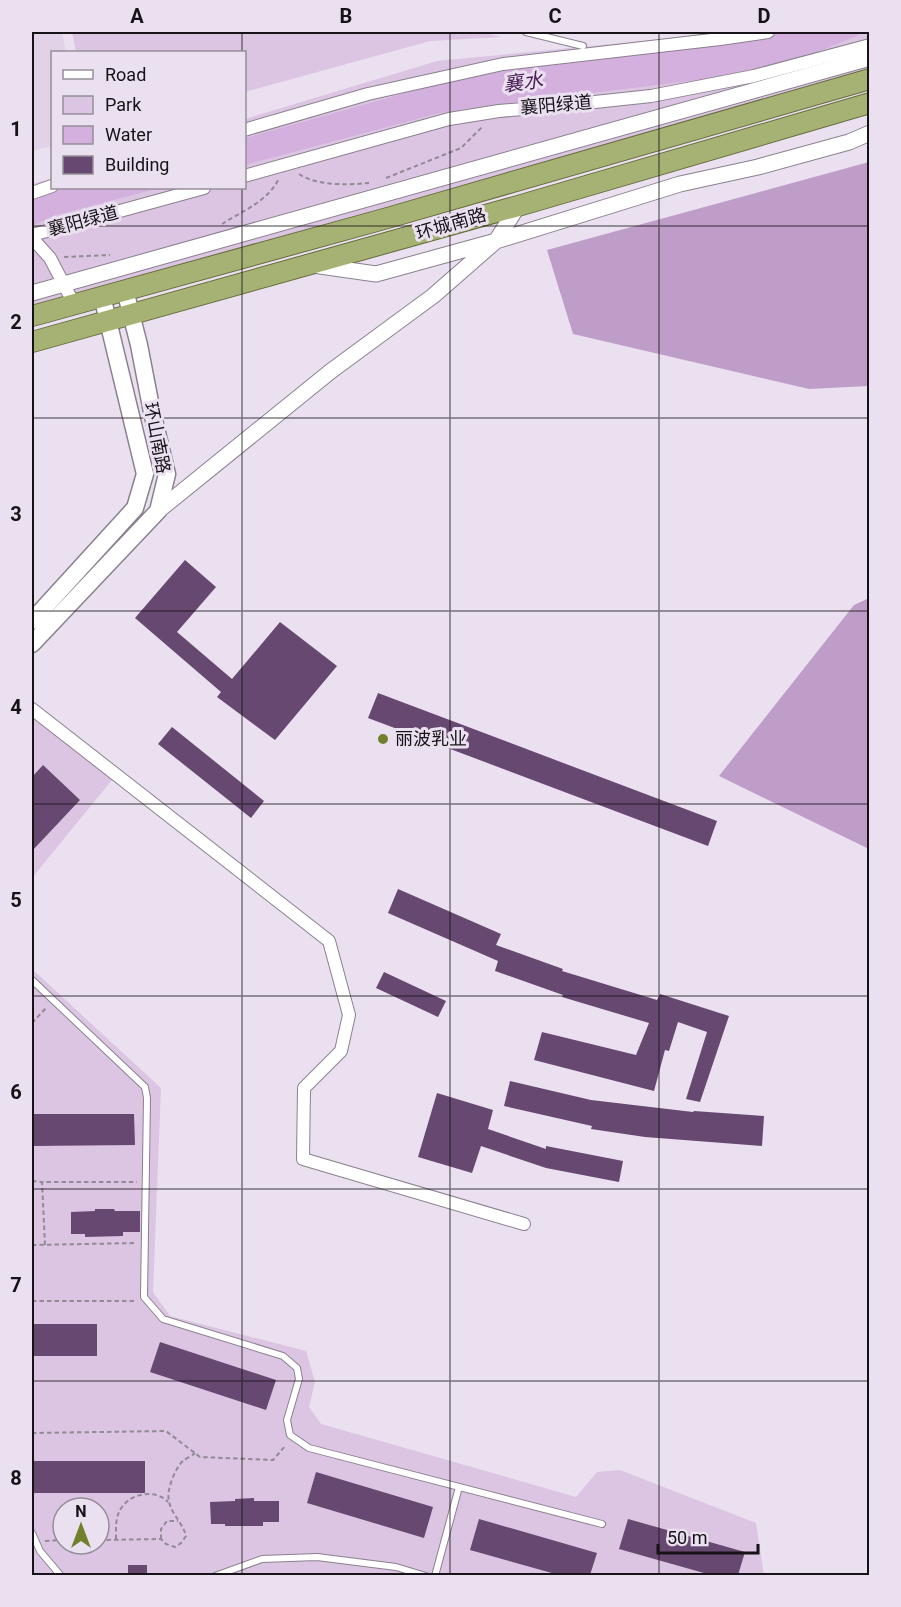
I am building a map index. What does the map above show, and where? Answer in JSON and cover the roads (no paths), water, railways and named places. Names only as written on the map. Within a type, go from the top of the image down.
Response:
[{"type":"highway","name":"环城南路","points":[[32,316],[384,219],[870,79]]},
{"type":"highway","name":"环城南路","points":[[36,343],[109,320],[518,206],[870,103]]},
{"type":"main road","name":"环山南路","points":[[32,645],[158,511],[167,474],[125,290]]},
{"type":"main road","name":"环山南路","points":[[32,621],[135,508],[146,474],[102,296]]},
{"type":"street","points":[[246,129],[368,94],[503,64],[768,32]]},
{"type":"street","name":"襄阳绿道","points":[[246,175],[449,119],[499,111],[651,96],[754,76],[870,45]]},
{"type":"street","points":[[32,293],[870,58]]},
{"type":"street","points":[[307,264],[376,274],[496,241],[680,184],[758,167],[849,142],[870,133]]},
{"type":"street","points":[[32,193],[51,186]]},
{"type":"street","name":"襄阳绿道","points":[[32,236],[200,189]]},
{"type":"street","points":[[158,511],[331,371],[433,296],[496,241],[518,206]]},
{"type":"street","points":[[32,236],[50,258],[74,304]]},
{"type":"street","points":[[32,709],[328,942],[349,1015],[341,1051],[304,1088],[303,1160],[524,1224]]},
{"type":"lane","points":[[526,32],[583,46]]},
{"type":"lane","points":[[32,980],[145,1087],[147,1098],[144,1297],[163,1319],[282,1356],[297,1368],[299,1379],[288,1420],[290,1436],[309,1449],[602,1524]]},
{"type":"lane","points":[[435,1575],[459,1487]]},
{"type":"lane","points":[[32,1533],[40,1551],[61,1575]]},
{"type":"lane","points":[[215,1575],[262,1559],[316,1557],[396,1567],[421,1575]]},
{"type":"water","name":"襄水","points":[[786,32],[864,32],[812,54],[731,76],[436,114],[246,165],[246,138],[434,85],[504,69],[715,45]]},
{"type":"water","points":[[64,189],[155,189],[53,216],[32,226],[32,196]]},
{"type":"place","name":"丽波乳业","points":[[383,739]]}]
